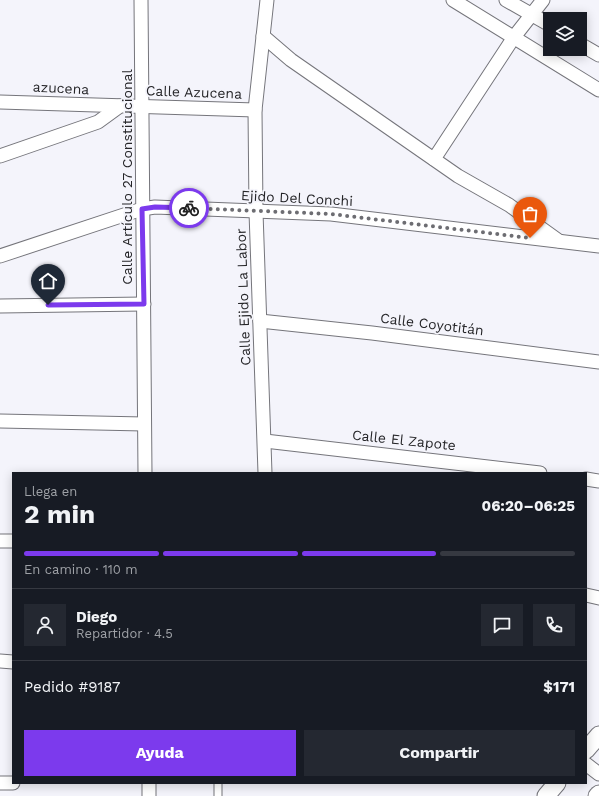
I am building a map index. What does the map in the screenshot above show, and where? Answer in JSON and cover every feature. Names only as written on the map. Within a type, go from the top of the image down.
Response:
[{"type":"street","name":"Calle Artículo 27 Constitucional","points":[[142,0],[144,106],[142,209],[145,472]]},
{"type":"street","name":"Calle Ejido La Labor","points":[[266,472],[256,212],[255,110],[267,0]]},
{"type":"street","points":[[453,0],[599,90]]},
{"type":"street","points":[[506,0],[543,21]]},
{"type":"street","points":[[434,159],[514,37],[533,15],[543,0]]},
{"type":"street","points":[[263,36],[291,60],[458,176],[508,205],[560,242]]},
{"type":"street","points":[[587,48],[599,55]]},
{"type":"street","name":"azucena","points":[[0,102],[120,106]]},
{"type":"street","name":"Calle Azucena","points":[[120,106],[255,110]]},
{"type":"street","points":[[0,156],[98,122],[120,106]]},
{"type":"street","name":"Ejido Del Conchi","points":[[0,256],[142,209],[155,207],[331,214],[599,246]]},
{"type":"street","points":[[0,306],[144,304]]},
{"type":"street","name":"Calle Coyotitán","points":[[260,321],[372,333],[599,362]]},
{"type":"street","points":[[0,421],[144,424]]},
{"type":"street","name":"Calle El Zapote","points":[[265,441],[531,472]]},
{"type":"street","points":[[587,479],[599,481]]},
{"type":"street","points":[[0,541],[12,541]]},
{"type":"street","points":[[587,595],[599,598]]},
{"type":"street","points":[[0,661],[12,662]]},
{"type":"street","points":[[587,749],[599,735]]},
{"type":"street","points":[[587,765],[599,774]]},
{"type":"street","points":[[0,783],[12,782]]},
{"type":"street","points":[[149,784],[149,796]]},
{"type":"street","points":[[546,796],[556,784]]},
{"type":"lane","points":[[218,784],[218,796]]},
{"type":"way so far","points":[[189,208],[331,214],[530,238]]},
{"type":"route","points":[[48,305],[144,304],[142,209],[155,207],[189,208]]}]
